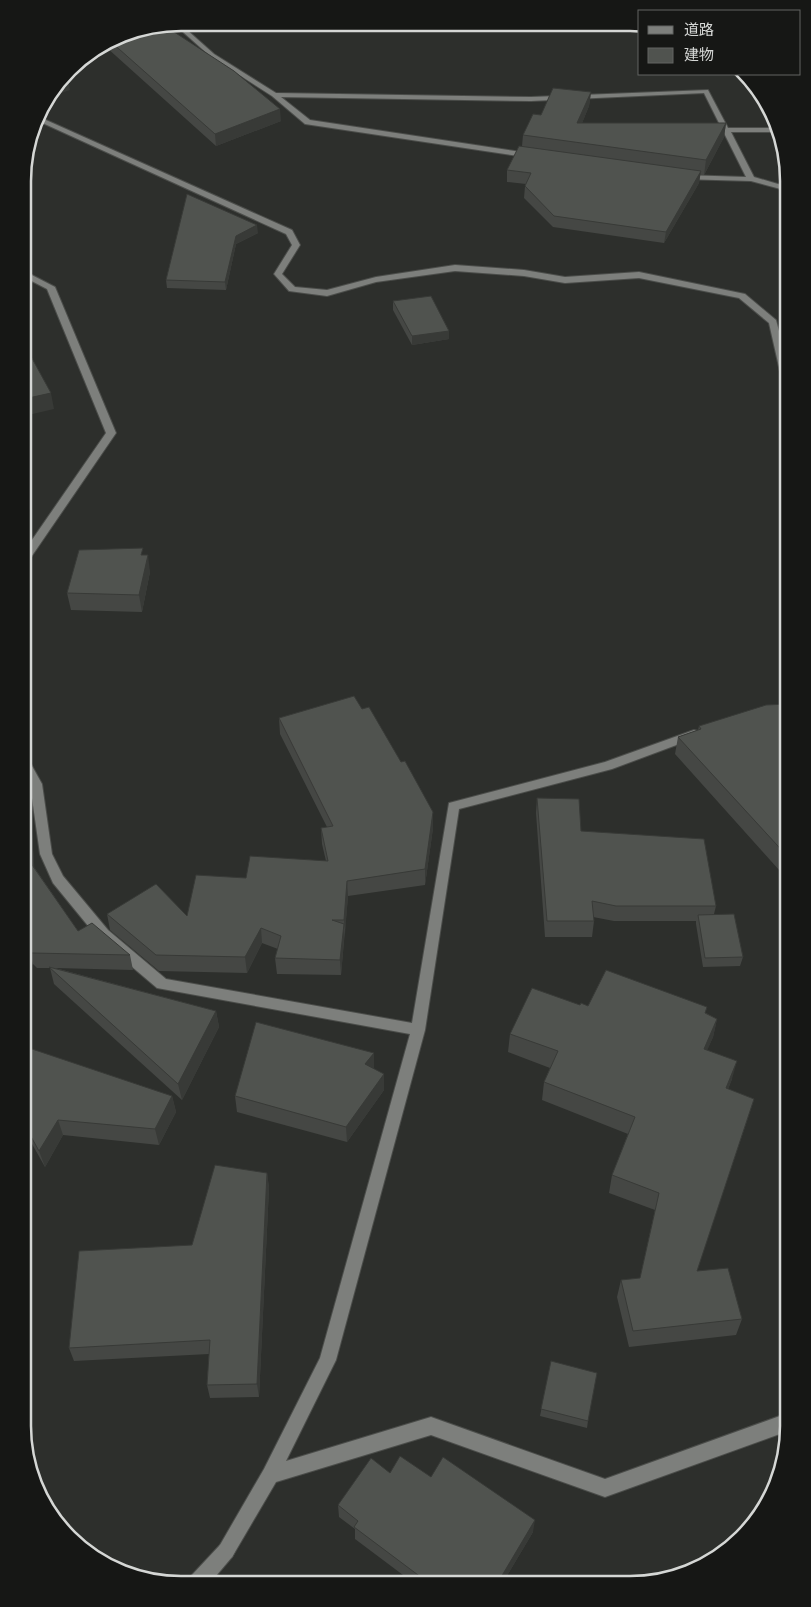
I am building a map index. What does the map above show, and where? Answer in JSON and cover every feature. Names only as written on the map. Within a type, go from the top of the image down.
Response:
[{"type":"street","points":[[185,31],[212,55],[274,95],[308,122],[536,157]]},
{"type":"street","points":[[274,95],[531,98],[706,91],[751,179]]},
{"type":"street","points":[[44,121],[289,232],[296,245],[278,274],[292,289],[326,293],[376,280],[455,268],[524,273],[566,280],[639,275],[742,296],[773,322],[780,338]]},
{"type":"street","points":[[726,130],[771,130]]},
{"type":"street","points":[[674,176],[694,179],[751,179],[780,187]]},
{"type":"street","points":[[32,278],[52,287],[111,433],[32,548]]},
{"type":"street","points":[[204,1576],[226,1551],[270,1475],[328,1360],[418,1030],[453,806],[608,766],[704,730]]},
{"type":"street","points":[[32,776],[36,784],[46,854],[58,878],[103,934],[162,984],[418,1030]]},
{"type":"street","points":[[270,1475],[431,1426],[605,1488],[779,1425]]},
{"type":"building","points":[[174,32],[234,71],[280,109],[215,134],[116,46],[142,36]]},
{"type":"building","points":[[553,88],[591,92],[577,123],[726,123],[706,160],[523,135],[533,114],[541,115]]},
{"type":"building","points":[[519,146],[701,171],[666,232],[554,216],[525,186],[531,173],[507,170]]},
{"type":"building","points":[[187,194],[257,225],[236,236],[225,282],[166,280]]},
{"type":"building","points":[[431,296],[449,331],[412,336],[393,301]]},
{"type":"building","points":[[32,358],[51,393],[32,397]]},
{"type":"building","points":[[143,548],[141,555],[148,555],[139,595],[67,593],[79,550]]},
{"type":"building","points":[[354,696],[362,709],[369,707],[401,762],[405,761],[433,812],[425,869],[347,881],[344,920],[332,920],[344,924],[340,960],[275,958],[281,936],[261,928],[245,957],[156,955],[107,914],[156,884],[187,916],[196,875],[246,878],[250,856],[328,861],[321,828],[333,826],[279,718]]},
{"type":"building","points":[[780,704],[779,848],[678,737],[701,729],[699,726],[766,705]]},
{"type":"building","points":[[537,798],[579,799],[581,831],[704,839],[716,906],[616,906],[592,901],[594,921],[547,921]]},
{"type":"building","points":[[31,864],[78,931],[92,923],[130,955],[32,953]]},
{"type":"building","points":[[734,914],[743,957],[705,958],[698,915]]},
{"type":"building","points":[[49,967],[216,1011],[178,1084]]},
{"type":"building","points":[[606,970],[707,1007],[705,1013],[717,1019],[704,1049],[737,1061],[726,1088],[754,1099],[697,1271],[728,1268],[742,1319],[633,1331],[621,1280],[640,1278],[659,1193],[612,1175],[635,1117],[544,1082],[558,1051],[510,1034],[532,988],[588,1006]]},
{"type":"building","points":[[256,1022],[374,1053],[365,1064],[384,1074],[346,1127],[235,1096]]},
{"type":"building","points":[[31,1050],[172,1096],[155,1129],[58,1120],[39,1151],[31,1137]]},
{"type":"building","points":[[215,1165],[267,1173],[257,1384],[207,1385],[210,1340],[69,1348],[79,1251],[192,1245]]},
{"type":"building","points":[[551,1361],[597,1373],[588,1421],[541,1409]]},
{"type":"building","points":[[400,1456],[431,1477],[443,1457],[535,1520],[502,1576],[419,1576],[354,1527],[358,1521],[338,1505],[371,1458],[390,1473]]}]
